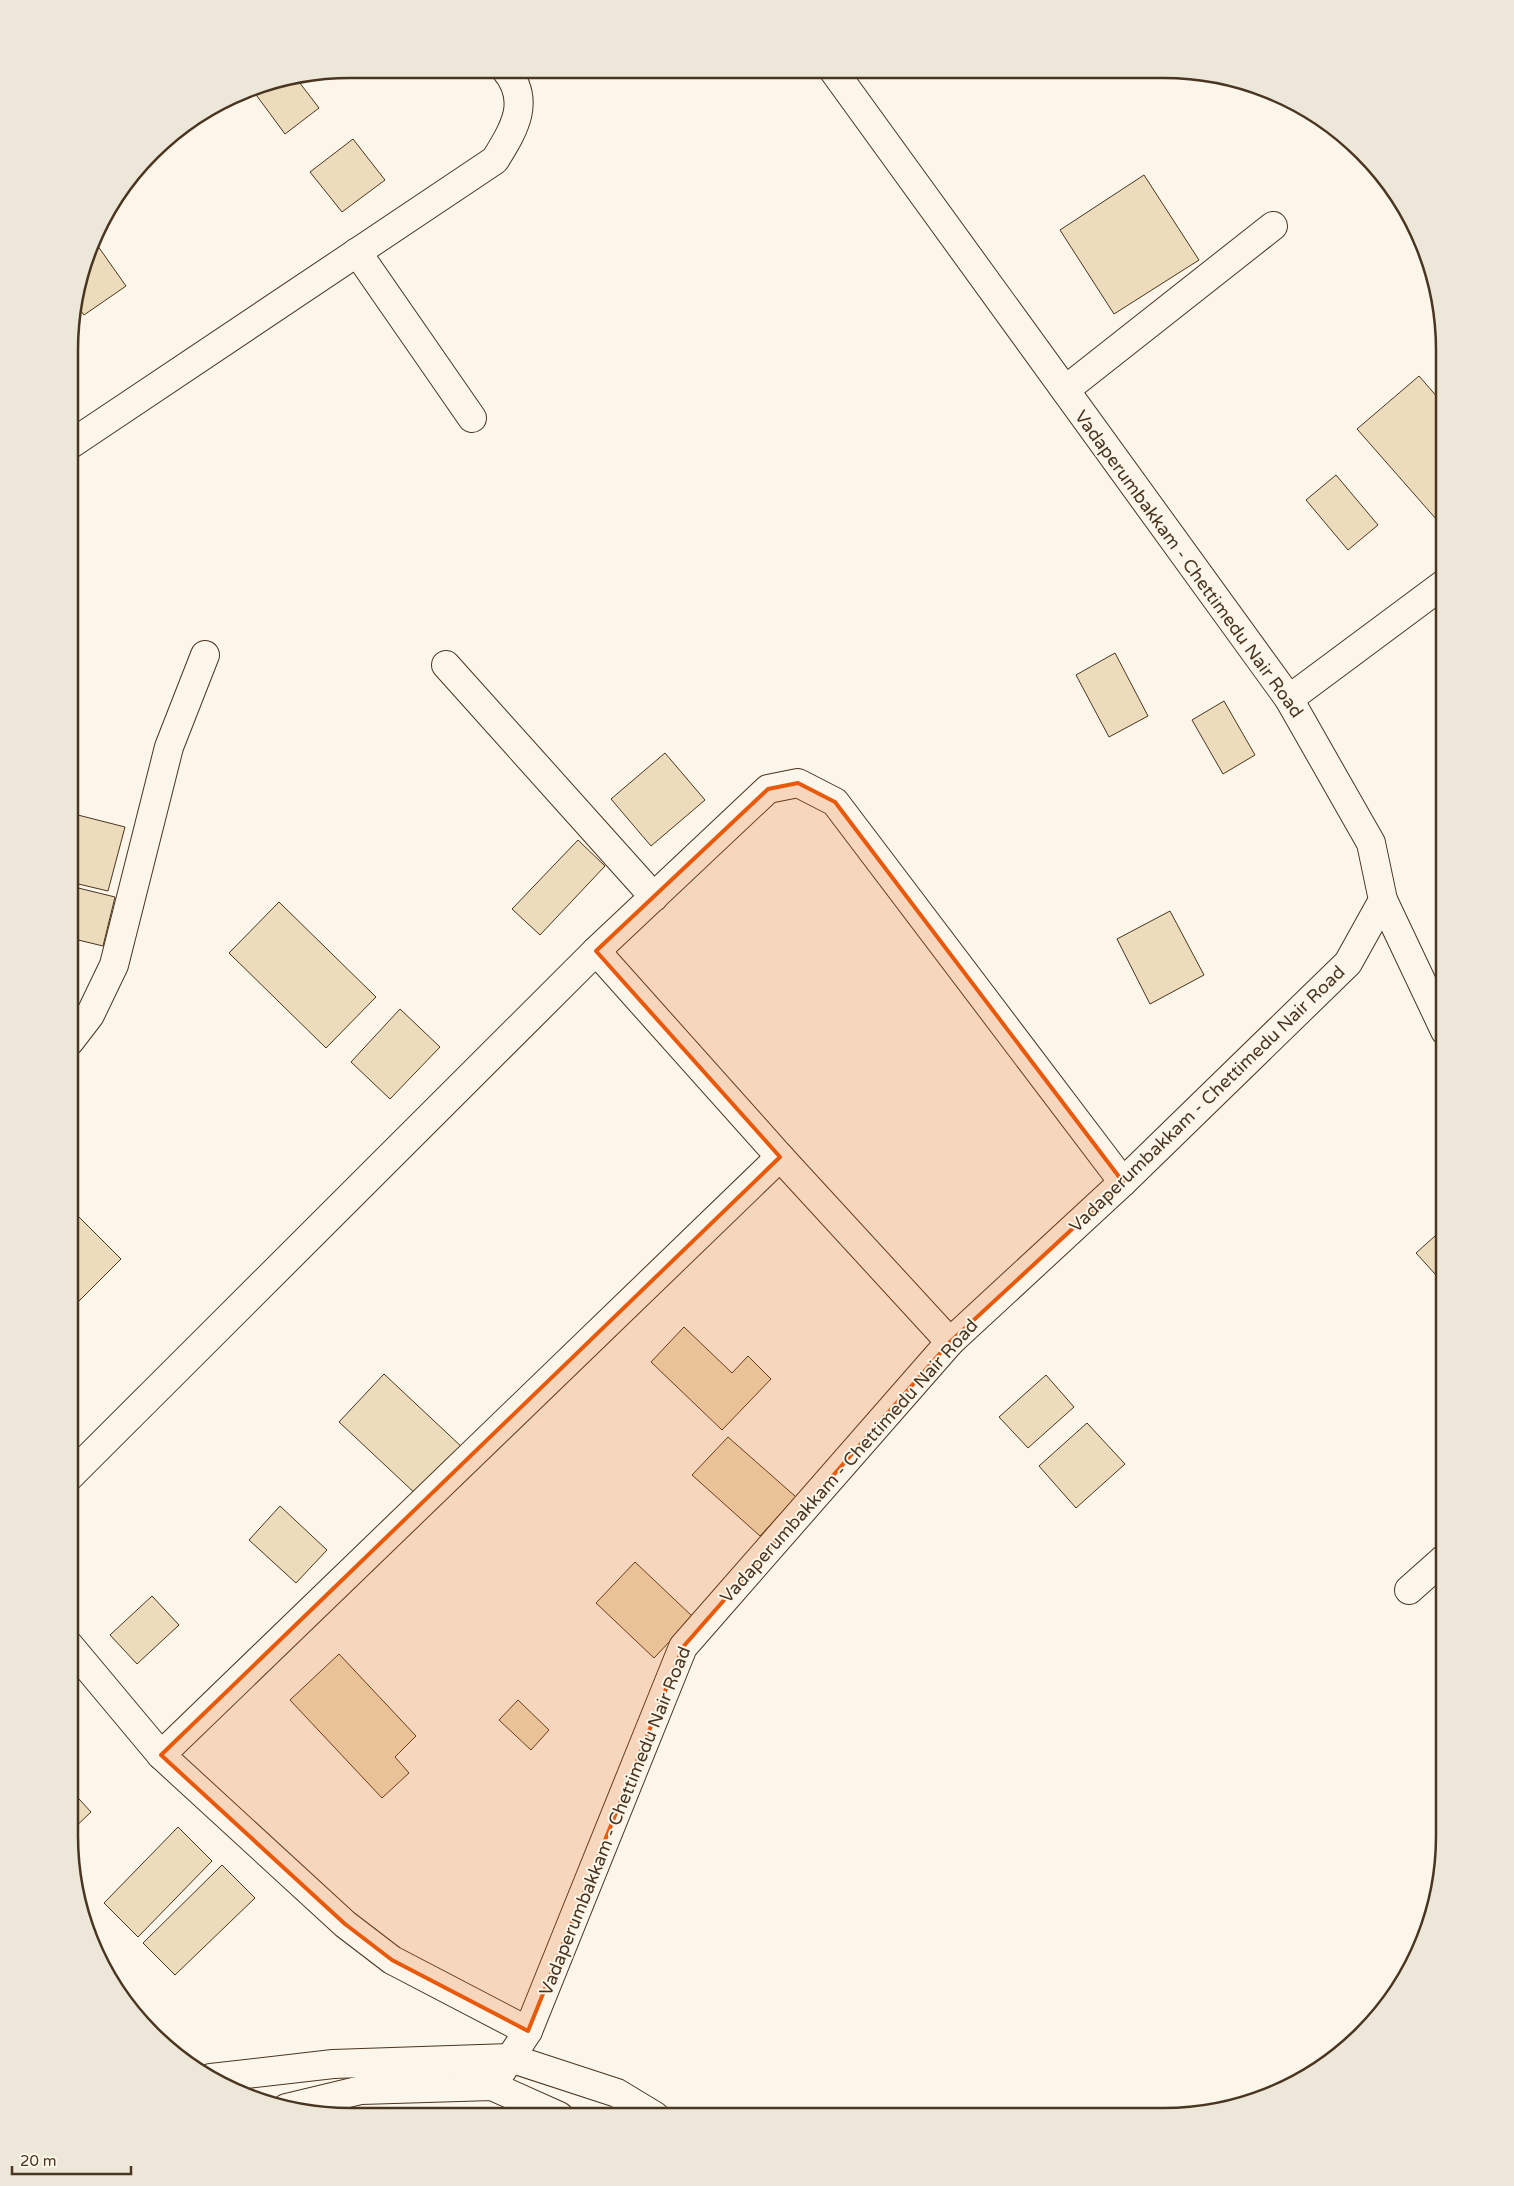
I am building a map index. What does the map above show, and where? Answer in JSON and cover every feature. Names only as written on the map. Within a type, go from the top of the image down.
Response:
[{"type":"street","points":[[78,439],[496,160],[514,130],[520,102],[512,78]]},
{"type":"street","name":"Vadaperumbakkam - Chettimedu Nair Road","points":[[492,2086],[528,2031],[683,1647],[950,1342],[1123,1182],[1348,963],[1383,900],[1371,843],[1290,699],[839,78]]},
{"type":"street","points":[[1065,390],[1273,226]]},
{"type":"street","points":[[357,252],[472,418]]},
{"type":"street","points":[[1290,699],[1436,590]]},
{"type":"street","points":[[78,1032],[90,1016],[114,965],[169,747],[205,656]]},
{"type":"street","points":[[446,665],[654,897]]},
{"type":"street","points":[[78,1468],[596,951],[768,789],[798,783],[836,802],[1123,1182]]},
{"type":"street","points":[[1383,900],[1436,1012]]},
{"type":"street","points":[[596,951],[780,1157],[950,1342]]},
{"type":"street","points":[[161,1755],[780,1157]]},
{"type":"street","points":[[1409,1590],[1436,1566]]},
{"type":"street","points":[[78,1657],[161,1755],[345,1924],[392,1960],[528,2031]]},
{"type":"street","points":[[222,2077],[333,2064],[510,2058],[617,2093],[642,2108]]},
{"type":"street","points":[[302,2104],[361,2090],[492,2086],[541,2108]]},
{"type":"highlighted area","points":[[798,783],[835,802],[1123,1182],[950,1342],[683,1647],[528,2031],[392,1960],[345,1924],[161,1755],[780,1157],[596,951],[768,789]]},
{"type":"building","points":[[299,82],[319,108],[285,134],[256,94]]},
{"type":"building","points":[[353,139],[385,180],[342,212],[310,172]]},
{"type":"building","points":[[1144,175],[1199,260],[1114,314],[1060,230]]},
{"type":"building","points":[[98,246],[126,286],[84,315],[81,310],[83,296]]},
{"type":"building","points":[[1419,376],[1436,396],[1436,519],[1357,429]]},
{"type":"building","points":[[1336,475],[1378,525],[1348,550],[1306,500]]},
{"type":"building","points":[[1115,653],[1148,716],[1109,737],[1076,675]]},
{"type":"building","points":[[1224,701],[1255,755],[1223,774],[1192,720]]},
{"type":"building","points":[[665,753],[705,800],[651,846],[611,799]]},
{"type":"building","points":[[78,815],[125,827],[108,891],[78,884]]},
{"type":"building","points":[[578,840],[605,866],[540,935],[512,909]]},
{"type":"building","points":[[78,888],[115,897],[103,946],[78,940]]},
{"type":"building","points":[[279,902],[376,997],[326,1048],[229,953]]},
{"type":"building","points":[[1170,911],[1204,975],[1150,1004],[1117,939]]},
{"type":"building","points":[[400,1009],[440,1047],[390,1099],[351,1062]]},
{"type":"building","points":[[78,1216],[121,1259],[78,1302]]},
{"type":"building","points":[[1436,1235],[1436,1275],[1416,1253]]},
{"type":"building","points":[[684,1327],[732,1373],[748,1356],[771,1379],[722,1430],[651,1362]]},
{"type":"building","points":[[384,1374],[464,1449],[419,1497],[339,1422]]},
{"type":"building","points":[[1046,1375],[1074,1407],[1028,1448],[999,1417]]},
{"type":"building","points":[[1087,1423],[1125,1464],[1076,1508],[1039,1466]]},
{"type":"building","points":[[728,1437],[796,1497],[760,1536],[692,1475]]},
{"type":"building","points":[[280,1506],[327,1550],[296,1583],[249,1540]]},
{"type":"building","points":[[635,1562],[693,1617],[654,1658],[596,1603]]},
{"type":"building","points":[[152,1596],[179,1625],[137,1664],[110,1635]]},
{"type":"building","points":[[339,1654],[416,1736],[395,1757],[409,1773],[382,1798],[290,1700]]},
{"type":"building","points":[[518,1700],[549,1730],[531,1750],[499,1720]]},
{"type":"building","points":[[78,1798],[91,1812],[78,1824]]},
{"type":"building","points":[[178,1827],[212,1861],[138,1937],[104,1903]]},
{"type":"building","points":[[222,1865],[255,1898],[175,1975],[143,1943]]}]
